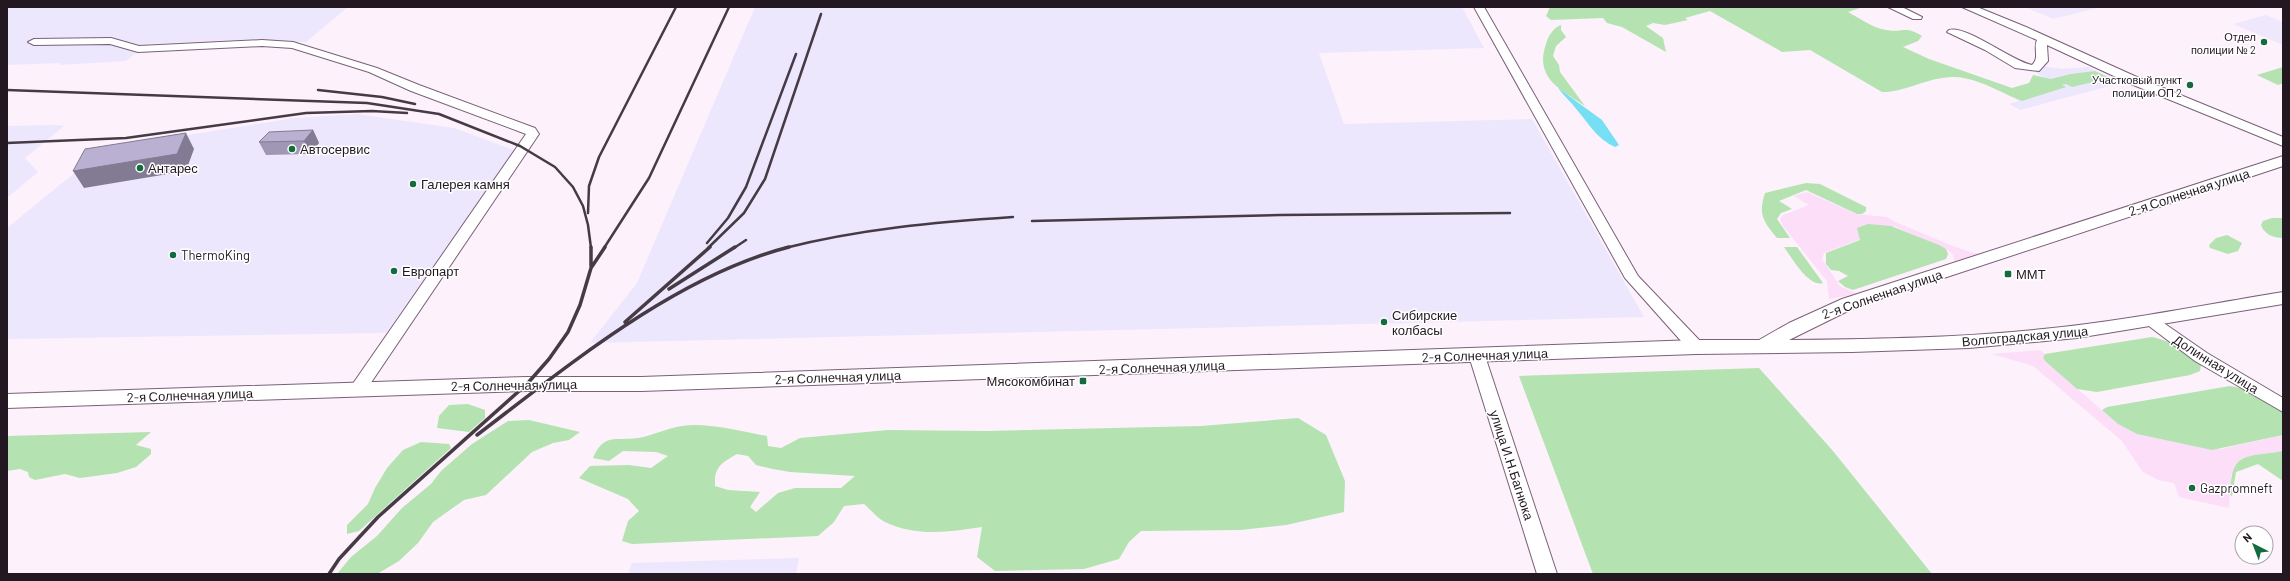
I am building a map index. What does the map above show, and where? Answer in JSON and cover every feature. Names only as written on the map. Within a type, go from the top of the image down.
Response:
[{"type":"main road","name":"2-я Солнечная улица","points":[[7,401],[527,384],[641,384],[1477,356],[1696,347],[1764,346],[1796,327],[1849,303],[2283,161]]},
{"type":"main road","name":"Волгоградская улица","points":[[1764,346],[1850,347],[2008,339],[2070,333],[2283,298]]},
{"type":"street","points":[[1479,7],[1632,278],[1696,347]]},
{"type":"street","points":[[1893,7],[1917,17]]},
{"type":"street","points":[[1967,7],[2043,39],[2135,81],[2283,142]]},
{"type":"street","points":[[1953,32],[1989,48],[2019,66],[2035,69],[2042,63],[2040,45],[2043,39]]},
{"type":"street","points":[[34,42],[111,41],[138,49],[262,43],[293,45],[373,70],[475,111],[531,131],[533,134],[358,389]]},
{"type":"street","name":"Долинная улица","points":[[2150,320],[2201,357],[2283,406]]},
{"type":"street","name":"улица И.Н.Багнюка","points":[[1477,356],[1547,574]]},
{"type":"shaded area","points":[[7,7],[348,7],[306,42],[256,42],[258,39],[147,44],[126,61],[59,65],[61,63],[7,65]]},
{"type":"shaded area","points":[[755,7],[1462,7],[1484,48],[1319,53],[1344,124],[1532,119],[1644,317],[590,343],[637,283]]},
{"type":"shaded area","points":[[2025,7],[2102,7],[2053,19]]},
{"type":"shaded area","points":[[2266,15],[2283,22],[2283,45],[2233,24]]},
{"type":"shaded area","points":[[2042,66],[2063,69],[2088,67],[2121,83],[2020,110],[2009,104],[2062,87],[2036,73]]},
{"type":"shaded area","points":[[357,114],[454,128],[514,150],[386,333],[7,339],[7,228],[105,148],[295,118]]},
{"type":"shaded area","points":[[7,126],[64,126],[25,158],[38,172],[7,198]]},
{"type":"shaded area","points":[[1807,192],[1856,214],[1887,217],[1953,246],[1974,253],[1985,253],[1955,262],[1953,255],[1948,250],[1894,226],[1824,253],[1822,259],[1840,286],[1857,294],[1829,299],[1827,281],[1783,226],[1780,219],[1783,215],[1809,205],[1794,196]]},
{"type":"shaded area","points":[[2040,350],[2045,354],[2043,357],[2045,361],[2118,424],[2137,434],[2204,448],[2221,449],[2283,435],[2283,451],[2242,458],[2231,476],[2229,508],[2179,497],[2174,483],[2158,480],[2143,472],[2121,440],[2033,366],[1992,354]]},
{"type":"shaded area","points":[[799,558],[796,574],[628,574],[632,563]]},
{"type":"green space","points":[[1550,7],[1863,7],[1848,12],[1881,29],[1891,31],[1907,30],[1922,36],[1918,41],[1903,47],[1929,59],[2012,88],[2029,83],[2033,75],[2051,79],[2071,74],[2095,71],[2110,78],[2072,87],[2066,84],[2062,85],[2066,87],[2022,101],[1973,80],[1955,77],[1946,77],[1900,90],[1882,92],[1810,50],[1782,52],[1710,11],[1685,18],[1688,20],[1665,25],[1653,23],[1646,26],[1663,38],[1666,52],[1622,27],[1607,23],[1603,18],[1551,20],[1546,16]]},
{"type":"green space","points":[[1561,25],[1561,30],[1566,37],[1556,46],[1553,56],[1559,65],[1560,72],[1585,106],[1552,82],[1544,66],[1543,56],[1548,38],[1553,30]]},
{"type":"green space","points":[[2283,67],[2283,83],[2278,85],[2257,75]]},
{"type":"green space","points":[[1806,183],[1820,184],[1866,207],[1866,211],[1862,214],[1857,214],[1806,190],[1779,201],[1792,209],[1781,213],[1777,219],[1790,238],[1777,238],[1768,227],[1763,217],[1762,206],[1765,193]]},
{"type":"green space","points":[[2272,218],[2283,218],[2283,238],[2269,235],[2262,228],[2261,225],[2263,221]]},
{"type":"green space","points":[[1868,224],[1891,226],[1939,245],[1946,249],[1948,254],[1946,259],[1853,290],[1845,287],[1838,281],[1848,276],[1839,271],[1831,270],[1826,264],[1826,253],[1860,240],[1857,228]]},
{"type":"green space","points":[[2227,235],[2242,243],[2238,251],[2228,254],[2210,248],[2209,245],[2216,238]]},
{"type":"green space","points":[[1784,247],[1797,247],[1823,283],[1812,281],[1807,277],[1796,265]]},
{"type":"green space","points":[[2152,337],[2179,347],[2192,355],[2201,365],[2200,371],[2190,375],[2097,392],[2077,389],[2045,361],[2043,357],[2045,354]]},
{"type":"green space","points":[[1759,368],[1833,451],[1932,574],[1593,574],[1519,376]]},
{"type":"green space","points":[[2230,386],[2246,389],[2283,410],[2283,435],[2212,450],[2137,434],[2118,424],[2102,410],[2107,407]]},
{"type":"green space","points":[[468,404],[485,410],[485,418],[469,432],[437,428],[439,416],[449,405]]},
{"type":"green space","points":[[1298,418],[1326,435],[1345,481],[1344,512],[1286,525],[1241,530],[1141,531],[1129,542],[1119,559],[1084,569],[995,571],[977,557],[982,527],[945,532],[909,530],[885,522],[876,516],[864,504],[844,506],[834,522],[818,536],[632,544],[622,541],[628,521],[639,511],[628,499],[579,478],[590,466],[629,465],[651,468],[668,456],[656,452],[623,451],[609,461],[593,458],[597,450],[606,441],[638,438],[676,427],[692,425],[713,426],[767,436],[768,446],[781,448],[800,438],[888,430],[986,431],[1201,426]],"holes":[[[737,454],[748,456],[756,465],[773,469],[790,472],[855,476],[841,488],[795,488],[778,493],[756,512],[750,507],[760,492],[728,490],[715,486],[717,470],[723,463]]]},
{"type":"green space","points":[[529,420],[580,432],[569,440],[553,443],[532,452],[486,495],[464,500],[433,522],[418,543],[399,561],[377,574],[337,574],[351,557],[377,536],[402,508],[431,484],[441,471],[472,444],[508,421]]},
{"type":"green space","points":[[151,432],[136,445],[151,449],[151,454],[136,467],[117,473],[80,478],[65,474],[35,480],[29,477],[28,472],[20,469],[7,471],[7,436]]},
{"type":"green space","points":[[421,442],[449,444],[451,448],[359,531],[347,534],[347,525],[368,504],[375,488],[387,468],[403,450]]},
{"type":"green space","points":[[2283,451],[2283,481],[2258,464],[2236,472],[2232,496],[2230,495],[2231,480],[2237,463],[2250,456]]},
{"type":"water","points":[[1558,88],[1602,120],[1619,145],[1615,147],[1603,140]]},
{"type":"building","points":[[313,130],[304,141],[259,142],[269,132]]},
{"type":"building","points":[[186,133],[177,154],[73,171],[85,149]]},
{"type":"railway","points":[[588,213],[589,186],[599,157],[676,7]]},
{"type":"railway","points":[[604,248],[649,178],[729,7]]},
{"type":"railway","points":[[708,248],[744,213],[765,179],[821,14]]},
{"type":"railway","points":[[707,243],[728,218],[746,187],[796,54]]},
{"type":"railway","points":[[7,90],[367,103],[439,114],[520,146],[555,167],[573,187],[583,206],[588,225],[591,248]]},
{"type":"railway","points":[[318,90],[382,97],[415,104]]},
{"type":"railway","points":[[7,143],[126,138],[306,113],[372,111],[407,113]]},
{"type":"railway","points":[[1032,221],[1280,215],[1510,213]]},
{"type":"railway","points":[[789,247],[813,241],[898,227],[1013,217]]},
{"type":"railway","points":[[734,248],[746,240]]},
{"type":"railway","points":[[329,574],[339,559],[378,517],[527,384],[549,359],[568,332],[580,305],[591,268],[605,247]]},
{"type":"railway","points":[[625,322],[710,247]]},
{"type":"railway","points":[[669,289],[735,247]]},
{"type":"railway","points":[[477,435],[586,352],[665,301],[706,279],[747,261],[789,247]]},
{"type":"railway","points":[[785,248],[789,247]]},
{"type":"railway","points":[[591,248],[591,266]]},
{"type":"place","name":"Отдел полиции № 2","points":[[2264,42]]},
{"type":"place","name":"Участковый пункт полиции ОП 2","points":[[2190,85]]},
{"type":"place","name":"Автосервис","points":[[292,149]]},
{"type":"place","name":"Антарес","points":[[140,168]]},
{"type":"place","name":"Галерея камня","points":[[413,184]]},
{"type":"place","name":"ThermoKing","points":[[173,255]]},
{"type":"place","name":"Европарт","points":[[394,271]]},
{"type":"place","name":"ММТ","points":[[2008,274]]},
{"type":"place","name":"Сибирские колбасы","points":[[1384,322]]},
{"type":"place","name":"Мясокомбинат","points":[[1083,381]]},
{"type":"place","name":"Gazpromneft","points":[[2192,488]]}]
